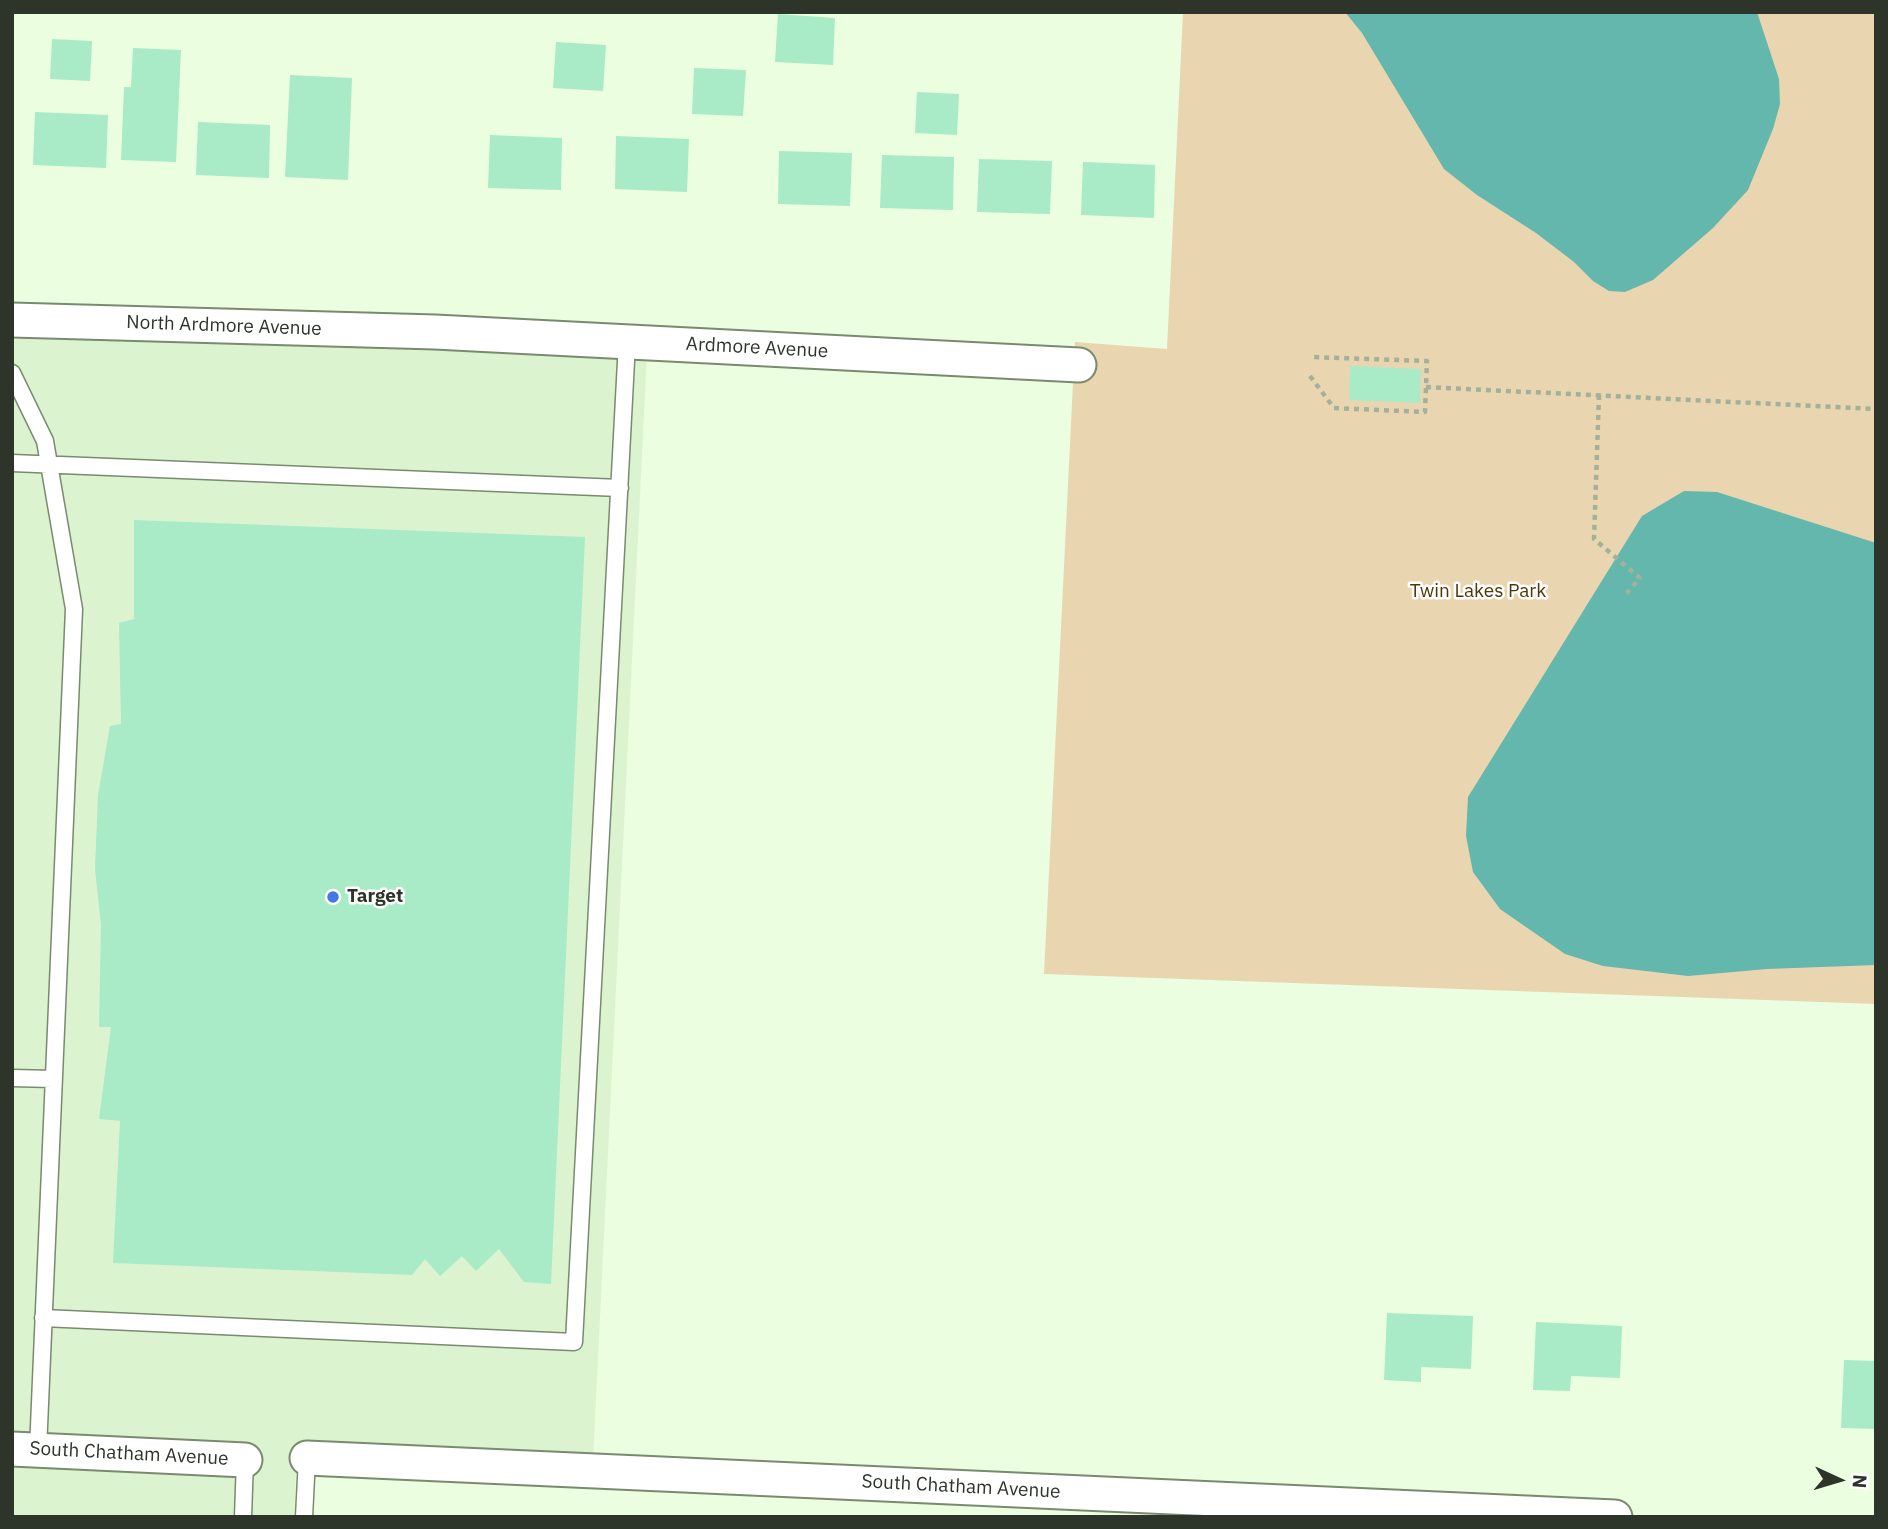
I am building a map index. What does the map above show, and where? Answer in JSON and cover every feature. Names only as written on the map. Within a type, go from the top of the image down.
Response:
[{"type":"street","name":"North Ardmore Avenue","points":[[12,320],[435,332]]},
{"type":"street","name":"Ardmore Avenue","points":[[435,332],[1079,365]]},
{"type":"street","name":"South Chatham Avenue","points":[[25,1450],[245,1460]]},
{"type":"street","name":"South Chatham Avenue","points":[[307,1458],[1615,1517]]},
{"type":"lane","points":[[43,1318],[574,1342],[627,342]]},
{"type":"lane","points":[[12,373],[45,442],[74,609],[43,1318],[25,1450]]},
{"type":"lane","points":[[12,463],[620,488]]},
{"type":"lane","points":[[12,1078],[53,1079]]},
{"type":"lane","points":[[304,1517],[307,1458]]},
{"type":"lane","points":[[243,1517],[245,1460]]},
{"type":"path","points":[[1310,376],[1334,408],[1424,412],[1427,361],[1311,357]]},
{"type":"path","points":[[1426,387],[1876,409]]},
{"type":"path","points":[[1599,396],[1594,539],[1640,578],[1625,595]]},
{"type":"shaded area","points":[[12,332],[647,352],[593,1461],[297,1447],[294,1517],[12,1517]]},
{"type":"green space","name":"Twin Lakes Park","points":[[1183,12],[1876,12],[1876,1004],[1044,974],[1075,342],[1167,349]]},
{"type":"water","points":[[1345,12],[1757,12],[1779,79],[1780,104],[1773,129],[1748,190],[1713,228],[1653,280],[1625,292],[1609,291],[1593,281],[1574,262],[1536,233],[1477,195],[1444,169],[1362,33]]},
{"type":"water","points":[[1684,491],[1717,492],[1876,543],[1876,965],[1767,969],[1688,976],[1603,966],[1565,954],[1500,909],[1473,872],[1466,836],[1468,797],[1642,516]]},
{"type":"building","points":[[778,14],[835,18],[833,65],[775,62]]},
{"type":"building","points":[[52,39],[92,41],[90,81],[50,79]]},
{"type":"building","points":[[556,42],[606,45],[603,91],[553,88]]},
{"type":"building","points":[[133,48],[181,50],[176,162],[121,160],[124,87],[131,87]]},
{"type":"building","points":[[694,68],[746,70],[743,116],[692,114]]},
{"type":"building","points":[[290,75],[352,78],[348,180],[285,177]]},
{"type":"building","points":[[917,92],[959,94],[957,135],[915,133]]},
{"type":"building","points":[[35,112],[108,115],[106,168],[33,165]]},
{"type":"building","points":[[198,122],[270,125],[269,178],[196,175]]},
{"type":"building","points":[[490,135],[562,138],[561,190],[488,188]]},
{"type":"building","points":[[616,136],[689,139],[687,192],[615,189]]},
{"type":"building","points":[[779,151],[852,153],[850,206],[778,204]]},
{"type":"building","points":[[882,155],[954,157],[953,210],[880,208]]},
{"type":"building","points":[[979,159],[1052,161],[1050,214],[977,212]]},
{"type":"building","points":[[1083,162],[1155,165],[1154,218],[1081,215]]},
{"type":"building","points":[[1350,366],[1421,369],[1420,403],[1349,400]]},
{"type":"building","name":"Target","points":[[134,520],[585,537],[551,1284],[524,1282],[499,1249],[476,1271],[462,1256],[440,1276],[425,1259],[412,1275],[113,1263],[120,1121],[99,1119],[111,1027],[99,1027],[101,925],[95,869],[98,795],[110,726],[121,724],[119,623],[134,619]]},
{"type":"building","points":[[1387,1313],[1473,1316],[1471,1369],[1421,1367],[1421,1382],[1384,1380]]},
{"type":"building","points":[[1536,1322],[1622,1326],[1620,1378],[1571,1376],[1570,1391],[1533,1390]]},
{"type":"building","points":[[1844,1360],[1876,1361],[1876,1429],[1841,1428]]},
{"type":"place","name":"Target","points":[[333,897]]}]
